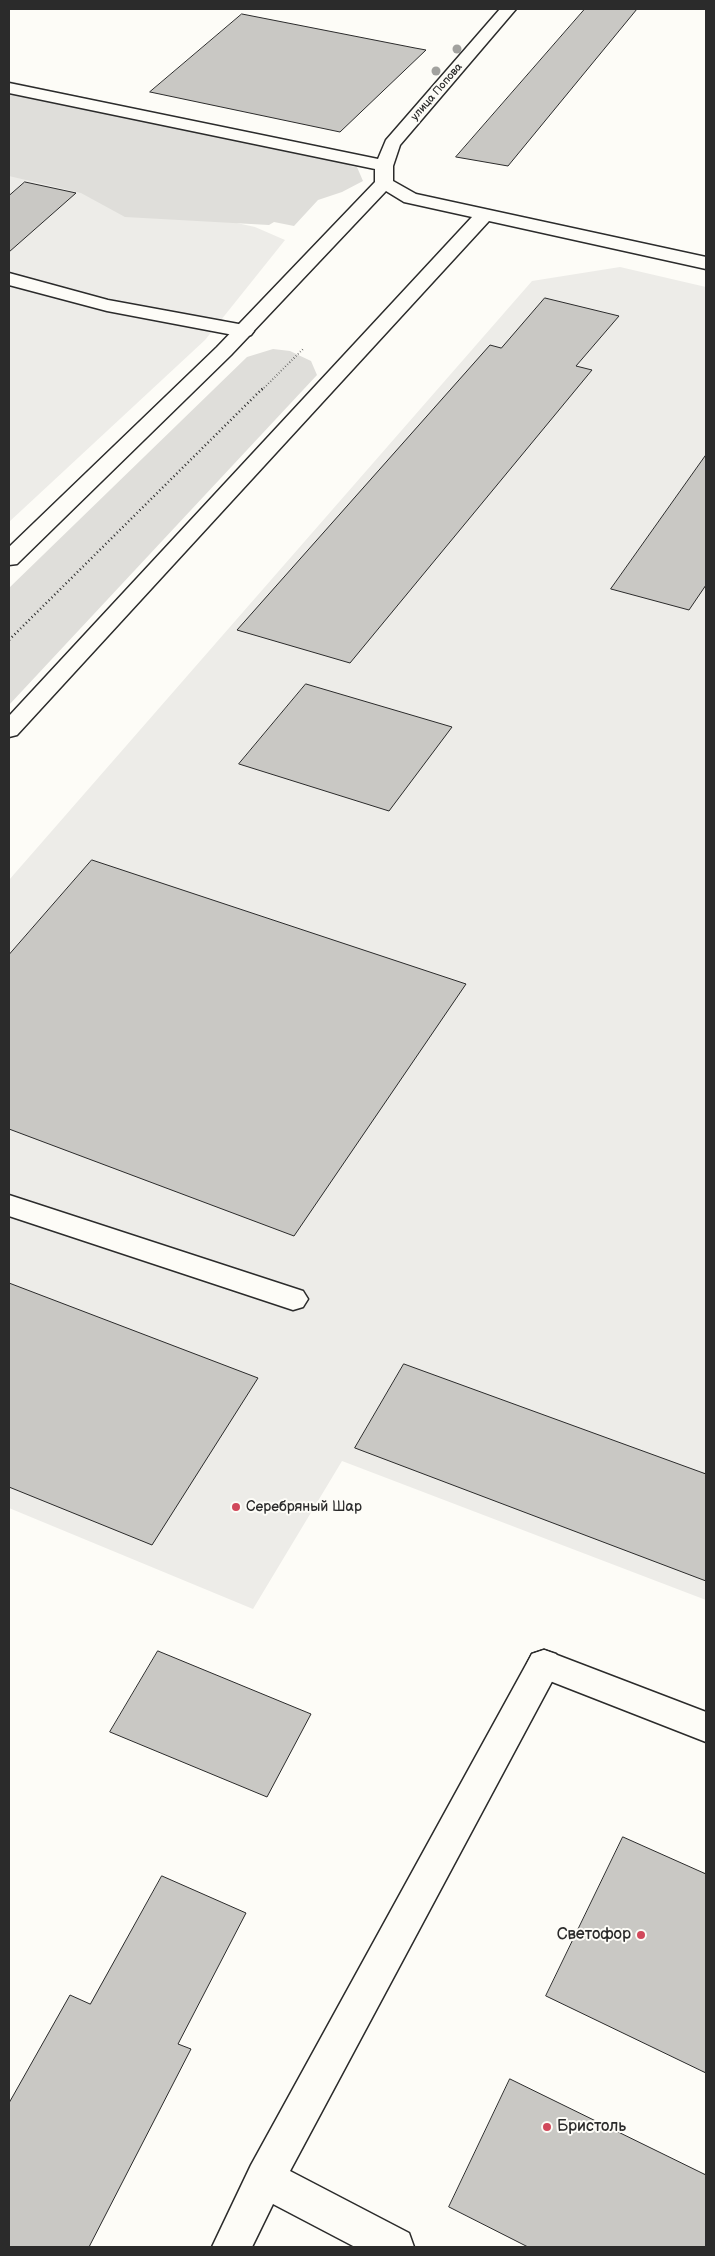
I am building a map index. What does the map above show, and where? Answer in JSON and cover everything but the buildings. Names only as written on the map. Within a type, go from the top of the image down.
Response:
[{"type":"street","name":"улица Попова","points":[[384,175],[392,144],[508,9]]},
{"type":"street","points":[[9,88],[384,175],[410,198],[706,263]]},
{"type":"street","points":[[9,559],[244,331],[384,175]]},
{"type":"street","points":[[9,730],[484,215]]},
{"type":"street","points":[[9,279],[107,305],[244,331]]},
{"type":"street","points":[[9,1205],[292,1299]]},
{"type":"street","points":[[231,2247],[265,2179],[544,1664],[706,1727]]},
{"type":"street","points":[[265,2179],[395,2247]]},
{"type":"path","points":[[9,640],[304,348]]},
{"type":"shaded area","points":[[9,81],[358,156],[350,166],[357,167],[363,181],[342,192],[318,200],[294,226],[274,222],[269,225],[125,217],[81,193],[9,176]]},
{"type":"shaded area","points":[[9,173],[255,227],[285,240],[205,340],[9,522]]},
{"type":"shaded area","points":[[620,267],[706,287],[706,1600],[342,1461],[253,1609],[9,1508],[9,880],[532,281]]},
{"type":"shaded area","points":[[273,349],[290,351],[311,361],[317,375],[9,705],[9,588],[247,357]]},
{"type":"place","name":"Серебряный Шар","points":[[236,1507]]},
{"type":"place","name":"Светофор","points":[[641,1935]]},
{"type":"place","name":"Бристоль","points":[[547,2127]]}]
